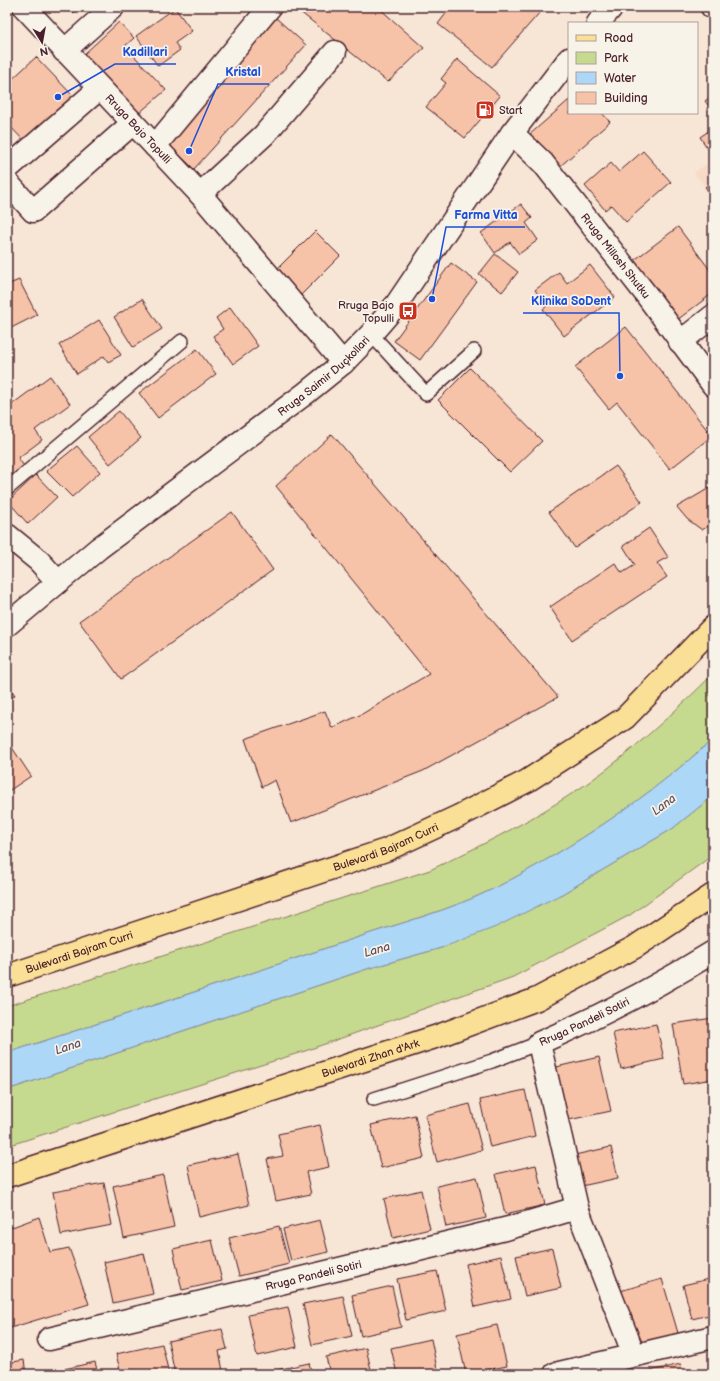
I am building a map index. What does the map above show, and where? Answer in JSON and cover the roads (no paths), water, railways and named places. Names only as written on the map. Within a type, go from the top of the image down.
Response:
[{"type":"main road","name":"Bulevardi Bajram Curri","points":[[7,976],[386,850],[459,816],[527,781],[625,718],[713,627]]},
{"type":"main road","name":"Bulevardi Zhan d'Ark","points":[[7,1176],[438,1036],[537,999],[636,947],[713,895]]},
{"type":"street","name":"Rruga Bajo Topulli","points":[[24,7],[200,194],[343,363]]},
{"type":"street","points":[[64,51],[113,7]]},
{"type":"street","points":[[155,146],[270,7]]},
{"type":"street","points":[[599,22],[612,7]]},
{"type":"street","points":[[200,194],[264,135],[334,52]]},
{"type":"street","name":"Rruga Saimir Duçkollari","points":[[7,625],[99,548],[306,393],[343,363],[396,306],[512,132],[568,60]]},
{"type":"street","points":[[7,169],[100,88]]},
{"type":"street","points":[[7,182],[33,211],[132,123]]},
{"type":"street","name":"Rruga Millosh Shutku","points":[[512,132],[543,164],[645,293],[713,385]]},
{"type":"street","points":[[680,342],[713,316]]},
{"type":"street","points":[[7,535],[39,561],[58,582]]},
{"type":"street","name":"Rruga Pandeli Sotiri","points":[[634,1355],[577,1208],[539,1043],[618,1006],[713,952]]},
{"type":"street","name":"Rruga Pandeli Sotiri","points":[[49,1339],[494,1232],[577,1208]]},
{"type":"street","points":[[555,1374],[713,1337]]},
{"type":"lane","points":[[371,334],[426,394],[474,351]]},
{"type":"lane","points":[[7,489],[182,341]]},
{"type":"lane","points":[[374,1099],[492,1061],[539,1043]]},
{"type":"water","name":"Lana","points":[[713,739],[713,796],[672,829],[562,894],[496,927],[441,948],[370,968],[7,1090],[7,1053],[424,916],[461,903],[497,887],[526,872],[610,820],[663,781]]},
{"type":"place","name":"Kadillari","points":[[58,97]]},
{"type":"place","name":"Start","points":[[485,110]]},
{"type":"place","name":"Kristal","points":[[189,151]]},
{"type":"place","name":"Farma Vitta","points":[[432,299]]},
{"type":"place","name":"Rruga Bajo Topulli","points":[[408,311]]},
{"type":"place","name":"Klinika SoDent","points":[[620,376]]}]
